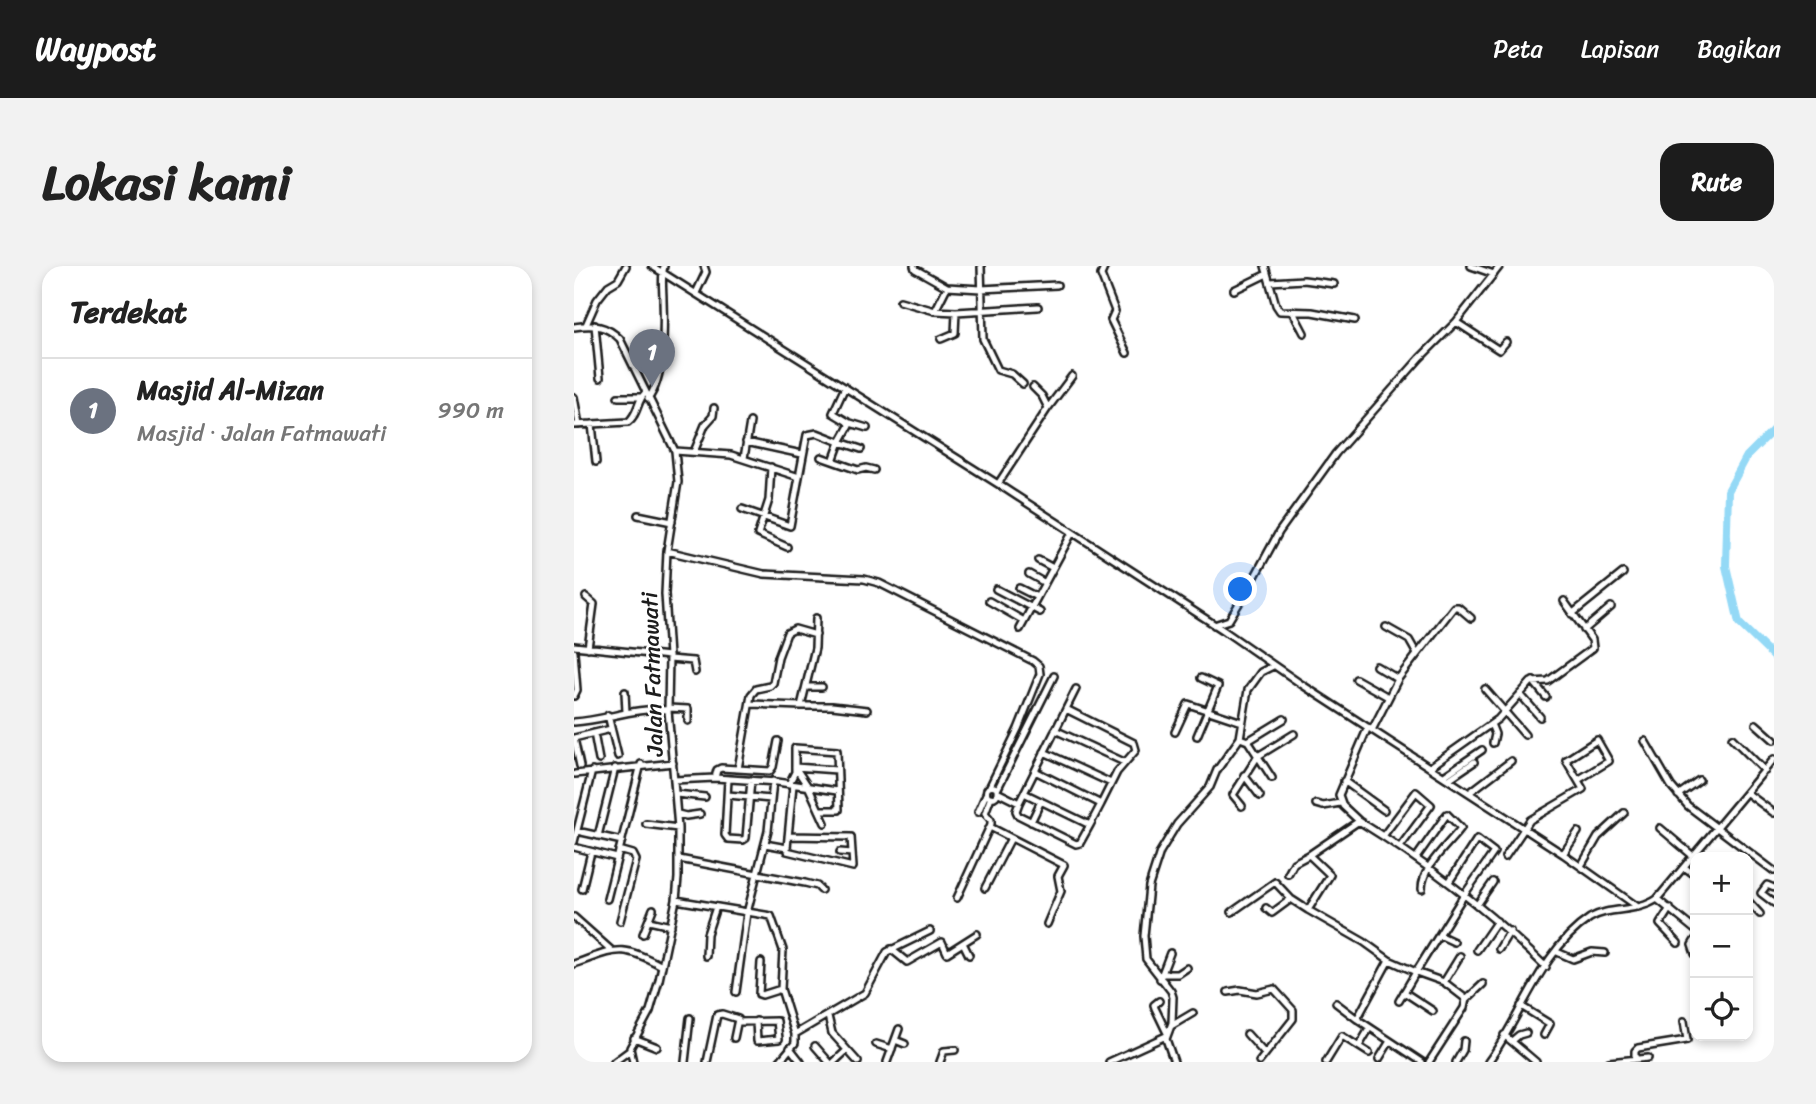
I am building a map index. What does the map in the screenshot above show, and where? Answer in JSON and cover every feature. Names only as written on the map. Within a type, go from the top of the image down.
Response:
[{"type":"street","points":[[586,325],[597,300],[608,286],[618,280],[626,266]]},
{"type":"street","points":[[652,266],[663,269],[696,293],[1225,631],[1273,666],[1581,866],[1638,908]]},
{"type":"street","points":[[696,293],[706,272],[704,266]]},
{"type":"street","points":[[914,266],[947,287],[981,289],[1058,285]]},
{"type":"street","points":[[981,266],[983,339],[995,367],[1000,372],[1012,374],[1023,384]]},
{"type":"street","points":[[1105,266],[1101,275],[1115,311],[1111,320],[1128,353]]},
{"type":"street","points":[[1265,266],[1279,309],[1283,312],[1312,312],[1355,320]]},
{"type":"street","points":[[1471,266],[1494,274]]},
{"type":"street","points":[[1214,625],[1229,620],[1279,532],[1336,453],[1420,358],[1460,324],[1500,266]]},
{"type":"street","points":[[618,397],[644,396],[654,390],[664,312],[663,269]]},
{"type":"street","points":[[1234,290],[1267,274]]},
{"type":"street","points":[[1270,282],[1334,284]]},
{"type":"street","points":[[935,311],[947,287]]},
{"type":"street","points":[[900,301],[935,311],[956,312],[1038,307]]},
{"type":"street","points":[[941,339],[955,333],[956,312]]},
{"type":"street","points":[[1293,312],[1304,333]]},
{"type":"street","points":[[1460,324],[1499,350],[1506,342]]},
{"type":"street","points":[[574,327],[595,325],[600,379]]},
{"type":"street","name":"Jalan Fatmawati","points":[[595,325],[612,332],[620,339],[644,396],[675,451],[678,482],[667,551],[665,594],[669,658],[668,709],[678,814],[676,900],[650,1011],[629,1051]]},
{"type":"street","points":[[998,484],[1072,376]]},
{"type":"street","points":[[845,387],[833,413],[847,422],[867,428]]},
{"type":"street","points":[[1033,387],[1048,408]]},
{"type":"street","points":[[574,397],[576,425],[630,422],[644,396]]},
{"type":"street","points":[[694,452],[715,408]]},
{"type":"street","points":[[744,458],[750,422]]},
{"type":"street","points":[[833,461],[849,426],[847,422]]},
{"type":"street","points":[[592,424],[596,462]]},
{"type":"street","points":[[742,509],[791,526],[802,454],[808,434],[817,433],[861,449]]},
{"type":"street","points":[[746,442],[802,454]]},
{"type":"street","points":[[675,451],[744,458],[799,477]]},
{"type":"street","points":[[821,457],[858,470],[874,470]]},
{"type":"street","points":[[771,467],[769,500],[758,536],[787,547]]},
{"type":"street","points":[[638,515],[672,522]]},
{"type":"street","points":[[1020,629],[1072,533]]},
{"type":"street","points":[[667,551],[764,575],[864,579],[879,583],[1039,666],[1040,674],[1018,729],[990,786],[985,812],[992,822],[957,898]]},
{"type":"street","points":[[1038,560],[1053,568]]},
{"type":"street","points":[[1572,614],[1623,573]]},
{"type":"street","points":[[1029,574],[1045,583]]},
{"type":"street","points":[[1019,588],[1037,597]]},
{"type":"street","points":[[996,589],[1041,612]]},
{"type":"street","points":[[586,597],[594,604],[588,648]]},
{"type":"street","points":[[989,601],[1024,621]]},
{"type":"street","points":[[1430,766],[1492,724],[1533,681],[1549,681],[1591,650],[1593,643],[1563,601]]},
{"type":"street","points":[[1471,618],[1458,607],[1454,607],[1398,679],[1344,781],[1340,791],[1340,803],[1359,821],[1429,867],[1478,905],[1510,931],[1546,967]]},
{"type":"street","points":[[1584,630],[1611,607]]},
{"type":"street","points":[[801,706],[815,649],[816,618]]},
{"type":"street","points":[[1386,627],[1409,640],[1417,654]]},
{"type":"street","points":[[738,769],[754,690],[773,683],[778,657],[788,631],[795,629],[816,635]]},
{"type":"street","points":[[574,646],[693,661],[695,672]]},
{"type":"street","points":[[574,652],[578,690],[574,696]]},
{"type":"street","points":[[1109,1062],[1167,1034],[1171,1026],[1171,991],[1146,959],[1144,936],[1149,886],[1160,852],[1177,824],[1210,787],[1217,770],[1240,738],[1248,691],[1261,672],[1273,666]]},
{"type":"street","points":[[1376,666],[1398,679]]},
{"type":"street","points":[[978,812],[988,795],[997,791],[1054,676]]},
{"type":"street","points":[[1197,736],[1218,686],[1201,678]]},
{"type":"street","points":[[1356,679],[1388,697]]},
{"type":"street","points":[[1533,681],[1546,697]]},
{"type":"street","points":[[806,687],[822,687]]},
{"type":"street","points":[[1066,709],[1134,743],[1136,750],[1124,762],[1111,783],[1078,844],[1016,814],[1019,803],[1044,751],[1076,689]]},
{"type":"street","points":[[1485,689],[1525,735]]},
{"type":"street","points":[[625,692],[626,712]]},
{"type":"street","points":[[1520,694],[1540,717]]},
{"type":"street","points":[[750,704],[832,706],[867,710]]},
{"type":"street","points":[[1175,732],[1188,704],[1242,722]]},
{"type":"street","points":[[574,722],[626,712],[668,709],[688,709],[688,720]]},
{"type":"street","points":[[608,715],[618,756]]},
{"type":"street","points":[[1248,741],[1284,719]]},
{"type":"street","points":[[1492,724],[1495,734],[1493,743]]},
{"type":"street","points":[[1756,724],[1774,740]]},
{"type":"street","points":[[580,766],[574,738],[611,729]]},
{"type":"street","points":[[1018,729],[1025,733]]},
{"type":"street","points":[[1055,730],[1124,762]]},
{"type":"street","points":[[594,733],[600,760]]},
{"type":"street","points":[[1242,806],[1233,795],[1244,775],[1258,756],[1294,734]]},
{"type":"street","points":[[1240,738],[1248,741],[1272,778]]},
{"type":"street","points":[[1732,738],[1765,771]]},
{"type":"street","points":[[1504,856],[1523,828],[1538,813],[1583,789],[1566,760],[1597,740],[1609,761],[1578,780]]},
{"type":"street","points":[[715,778],[720,768],[770,771],[778,741]]},
{"type":"street","points":[[1645,741],[1678,795],[1716,829],[1774,872]]},
{"type":"street","points":[[787,848],[795,748],[837,751],[839,810],[820,810]]},
{"type":"street","points":[[1447,778],[1482,750]]},
{"type":"street","points":[[1044,751],[1111,783]]},
{"type":"street","points":[[1697,852],[1774,759]]},
{"type":"street","points":[[1469,793],[1511,761]]},
{"type":"street","points":[[1447,778],[1474,762]]},
{"type":"street","points":[[575,774],[641,764],[673,763]]},
{"type":"street","points":[[607,899],[641,764]]},
{"type":"street","points":[[795,767],[836,770]]},
{"type":"street","points":[[795,767],[825,823]]},
{"type":"street","points":[[598,836],[615,768]]},
{"type":"street","points":[[592,771],[575,837],[598,836],[621,841]]},
{"type":"street","points":[[1035,771],[1101,804]]},
{"type":"street","points":[[1244,775],[1260,796]]},
{"type":"street","points":[[674,780],[715,778],[773,781],[837,791]]},
{"type":"street","points":[[729,779],[725,837],[743,840],[746,838],[751,780]]},
{"type":"street","points":[[1678,795],[1699,780]]},
{"type":"street","points":[[736,992],[747,913],[755,874],[765,844],[773,781]]},
{"type":"street","points":[[1344,781],[1384,810]]},
{"type":"street","points":[[990,786],[1019,803]]},
{"type":"street","points":[[1383,836],[1416,792],[1431,805],[1400,847]]},
{"type":"street","points":[[1024,793],[1090,825]]},
{"type":"street","points":[[1747,793],[1774,813]]},
{"type":"street","points":[[676,794],[705,797]]},
{"type":"street","points":[[728,795],[771,799]]},
{"type":"street","points":[[1031,822],[1041,801]]},
{"type":"street","points":[[1316,804],[1323,806],[1340,803]]},
{"type":"street","points":[[1581,866],[1598,837],[1624,813]]},
{"type":"street","points":[[678,814],[701,814]]},
{"type":"street","points":[[1416,858],[1447,814],[1461,828],[1429,867],[1423,878],[1422,889]]},
{"type":"street","points":[[1287,874],[1296,862],[1359,821]]},
{"type":"street","points":[[646,824],[678,828]]},
{"type":"street","points":[[990,827],[1064,865],[1058,876],[1061,891],[1047,924]]},
{"type":"street","points":[[1660,828],[1690,858]]},
{"type":"street","points":[[1563,854],[1578,832]]},
{"type":"street","points":[[765,844],[853,867],[851,837],[788,836]]},
{"type":"street","points":[[985,888],[1011,838]]},
{"type":"street","points":[[1399,1001],[1464,895],[1494,852],[1477,839],[1449,883]]},
{"type":"street","points":[[574,847],[617,858]]},
{"type":"street","points":[[619,850],[633,854],[636,860],[620,921]]},
{"type":"street","points":[[582,889],[592,852]]},
{"type":"street","points":[[840,852],[852,853]]},
{"type":"street","points":[[1308,910],[1330,875],[1309,855]]},
{"type":"street","points":[[679,859],[810,884],[821,890]]},
{"type":"street","points":[[1488,1062],[1546,967],[1572,934],[1591,918],[1638,908],[1657,899],[1690,860]]},
{"type":"street","points":[[1232,912],[1275,882],[1291,899],[1308,910],[1364,942],[1389,960],[1444,982],[1466,1000]]},
{"type":"street","points":[[1478,905],[1493,882]]},
{"type":"street","points":[[1773,885],[1766,885],[1761,893],[1774,903]]},
{"type":"street","points":[[1266,908],[1272,913],[1291,899]]},
{"type":"street","points":[[1657,899],[1690,926]]},
{"type":"street","points":[[676,900],[769,915],[773,918],[784,954],[781,989],[795,1034],[795,1043],[779,1062]]},
{"type":"street","points":[[1753,906],[1760,914]]},
{"type":"street","points":[[706,956],[707,934],[716,907]]},
{"type":"street","points":[[1670,908],[1660,924],[1678,943]]},
{"type":"street","points":[[643,934],[653,909]]},
{"type":"street","points":[[574,917],[611,950]]},
{"type":"street","points":[[649,920],[671,926]]},
{"type":"street","points":[[1477,950],[1497,921]]},
{"type":"street","points":[[795,1034],[865,993],[884,956],[891,949],[930,931]]},
{"type":"street","points":[[1499,949],[1510,931]]},
{"type":"street","points":[[891,949],[907,962],[942,942],[947,953],[977,934]]},
{"type":"street","points":[[1439,935],[1454,942]]},
{"type":"street","points":[[963,943],[969,955]]},
{"type":"street","points":[[574,964],[611,950],[632,951],[662,966]]},
{"type":"street","points":[[1556,952],[1573,959],[1592,952],[1605,953]]},
{"type":"street","points":[[1161,976],[1170,953]]},
{"type":"street","points":[[1444,982],[1460,956]]},
{"type":"street","points":[[1449,958],[1456,963]]},
{"type":"street","points":[[1357,1019],[1389,960]]},
{"type":"street","points":[[761,962],[759,994],[781,989]]},
{"type":"street","points":[[1161,976],[1178,974],[1187,968]]},
{"type":"street","points":[[1429,1062],[1464,1008],[1466,1000],[1483,984]]},
{"type":"street","points":[[1228,992],[1240,990],[1257,993],[1273,988],[1293,1010],[1293,1019],[1259,1062]]},
{"type":"street","points":[[1404,992],[1433,1011]]},
{"type":"street","points":[[1159,1001],[1154,1007],[1167,1034],[1167,1047],[1174,1062]]},
{"type":"street","points":[[1336,1003],[1370,1029],[1422,1062]]},
{"type":"street","points":[[1521,1006],[1550,1024],[1544,1035]]},
{"type":"street","points":[[1171,1026],[1193,1013]]},
{"type":"street","points":[[707,1062],[716,1016],[722,1014],[737,1018],[734,1038]]},
{"type":"street","points":[[828,1016],[832,1032],[858,1062]]},
{"type":"street","points":[[685,1062],[690,1018]]},
{"type":"street","points":[[738,1022],[756,1021],[778,1021],[779,1039],[757,1041],[756,1021]]},
{"type":"street","points":[[1635,1058],[1635,1051],[1639,1048],[1688,1040],[1684,1021]]},
{"type":"street","points":[[887,1062],[899,1029]]},
{"type":"street","points":[[1359,1046],[1370,1029]]},
{"type":"street","points":[[1512,1041],[1526,1033]]},
{"type":"street","points":[[1247,1034],[1265,1054]]},
{"type":"street","points":[[1326,1062],[1342,1035],[1369,1053]]},
{"type":"street","points":[[1504,1035],[1536,1062]]},
{"type":"street","points":[[634,1038],[657,1047]]},
{"type":"street","points":[[895,1040],[905,1044]]},
{"type":"street","points":[[1379,1059],[1390,1041]]},
{"type":"street","points":[[1456,1062],[1463,1050],[1464,1041]]},
{"type":"street","points":[[876,1044],[892,1049]]},
{"type":"street","points":[[815,1046],[832,1062],[847,1050]]},
{"type":"street","points":[[790,1048],[802,1062]]},
{"type":"street","points":[[940,1062],[944,1051],[955,1050]]},
{"type":"street","points":[[614,1062],[629,1051],[633,1062]]},
{"type":"street","points":[[1609,1062],[1648,1058]]},
{"type":"waterway","points":[[1774,429],[1747,456],[1728,491],[1726,566],[1739,623],[1774,657]]},
{"type":"place","name":"Masjid Al-Mizan","points":[[652,387]]}]
